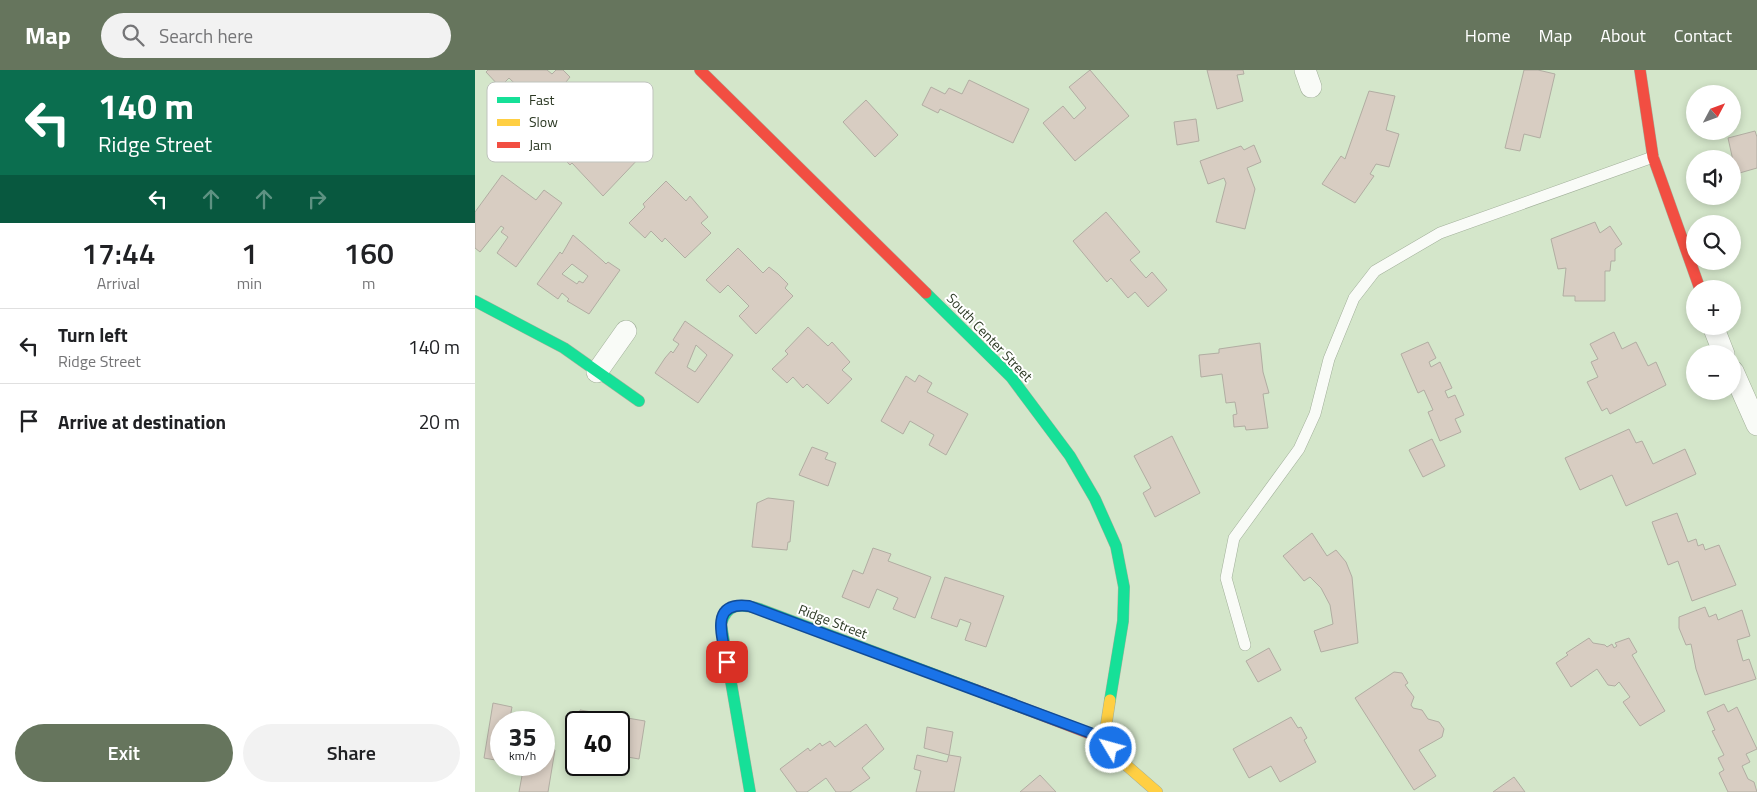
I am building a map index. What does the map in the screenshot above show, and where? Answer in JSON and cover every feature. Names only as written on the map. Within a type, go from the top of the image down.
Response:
[{"type":"street","name":"South Center Street","points":[[700,70],[1011,377],[1070,456],[1095,499],[1116,546],[1124,587],[1123,621],[1104,738]]},
{"type":"street","points":[[1640,70],[1653,157],[1697,280]]},
{"type":"street","points":[[475,301],[564,348],[639,401]]},
{"type":"street","points":[[597,372],[626,331]]},
{"type":"street","points":[[1741,390],[1757,425]]},
{"type":"street","name":"Ridge Street","points":[[749,792],[721,624],[723,613],[729,607],[737,605],[760,609],[1104,738]]},
{"type":"street","points":[[1104,738],[1119,758],[1157,792]]},
{"type":"lane","points":[[1245,644],[1226,578],[1234,538],[1299,448],[1315,414],[1329,359],[1351,306],[1375,271],[1440,233],[1653,157]]},
{"type":"building","points":[[488,70],[547,70],[552,74],[556,70],[563,70],[570,77],[566,82],[513,82],[509,78],[505,82],[495,82],[486,72]]},
{"type":"building","points":[[1090,70],[1129,116],[1075,161],[1043,123],[1063,106],[1074,119],[1086,108],[1069,87]]},
{"type":"building","points":[[1207,70],[1243,70],[1244,74],[1237,75],[1243,101],[1217,109]]},
{"type":"building","points":[[1524,70],[1538,70],[1555,74],[1540,138],[1524,134],[1520,151],[1505,148]]},
{"type":"building","points":[[969,80],[1029,109],[1013,143],[940,109],[938,113],[922,105],[931,87],[945,94],[949,88],[962,94]]},
{"type":"building","points":[[1369,91],[1395,96],[1386,130],[1399,134],[1389,167],[1376,164],[1370,174],[1374,176],[1355,203],[1322,184],[1341,156],[1345,159]]},
{"type":"building","points":[[866,100],[898,135],[875,157],[843,122]]},
{"type":"building","points":[[1196,119],[1199,141],[1177,145],[1174,122]]},
{"type":"building","points":[[1755,131],[1757,137],[1757,168],[1741,173],[1741,150],[1731,150],[1728,140],[1741,140],[1741,135]]},
{"type":"building","points":[[1254,145],[1261,162],[1247,168],[1255,189],[1245,229],[1216,222],[1226,183],[1224,178],[1208,184],[1200,161],[1241,146],[1244,150]]},
{"type":"building","points":[[567,162],[635,162],[603,196],[572,163],[570,165]]},
{"type":"building","points":[[502,175],[536,200],[544,190],[562,203],[516,267],[497,253],[508,237],[501,232],[504,228],[501,226],[480,252],[475,248],[475,212]]},
{"type":"building","points":[[666,181],[686,201],[690,196],[708,217],[701,223],[711,233],[685,258],[665,238],[662,242],[651,231],[645,238],[629,223],[645,207],[643,204]]},
{"type":"building","points":[[1106,212],[1140,252],[1130,260],[1146,278],[1152,272],[1167,290],[1148,307],[1135,292],[1128,298],[1111,278],[1107,282],[1073,241]]},
{"type":"building","points":[[1595,222],[1600,233],[1610,226],[1622,244],[1615,249],[1615,261],[1611,261],[1610,271],[1605,271],[1605,301],[1575,301],[1575,296],[1563,296],[1566,268],[1558,269],[1551,239]]},
{"type":"building","points":[[573,235],[606,264],[608,262],[620,270],[589,314],[567,301],[569,299],[562,293],[558,299],[537,284],[560,252],[562,254]],"holes":[[[572,264],[588,276],[583,283],[579,281],[577,284],[562,274]]]},
{"type":"building","points":[[738,248],[763,273],[769,267],[778,274],[788,284],[785,288],[793,296],[756,334],[739,316],[749,306],[728,285],[720,293],[706,280]]},
{"type":"building","points":[[685,321],[733,355],[698,403],[655,373],[665,358],[671,351],[673,353],[679,344],[673,340]],"holes":[[[696,345],[707,355],[695,372],[687,367]]]},
{"type":"building","points":[[808,327],[828,346],[832,342],[850,362],[842,370],[852,379],[828,404],[807,384],[803,388],[793,377],[787,383],[772,369],[788,354],[785,351]]},
{"type":"building","points":[[1614,332],[1622,349],[1636,342],[1648,366],[1656,362],[1666,385],[1610,414],[1607,408],[1602,411],[1587,382],[1598,377],[1591,362],[1598,359],[1590,344]]},
{"type":"building","points":[[1428,342],[1436,358],[1429,362],[1431,367],[1440,362],[1452,388],[1445,391],[1448,398],[1455,395],[1464,415],[1455,419],[1461,432],[1440,441],[1428,412],[1433,410],[1424,390],[1418,393],[1401,354]]},
{"type":"building","points":[[1260,343],[1263,372],[1269,393],[1263,394],[1268,428],[1246,430],[1245,426],[1234,427],[1233,415],[1237,414],[1235,402],[1226,403],[1222,374],[1201,377],[1199,355],[1219,353],[1219,349]]},
{"type":"building","points":[[919,375],[932,383],[927,392],[968,414],[946,455],[929,445],[934,435],[910,421],[903,434],[881,421],[906,376],[915,382]]},
{"type":"building","points":[[1629,429],[1636,443],[1642,441],[1653,464],[1685,449],[1696,474],[1626,506],[1612,475],[1580,490],[1565,458]]},
{"type":"building","points":[[1172,436],[1200,493],[1155,517],[1143,493],[1151,488],[1134,456]]},
{"type":"building","points":[[1432,439],[1445,466],[1423,477],[1409,450]]},
{"type":"building","points":[[812,447],[828,453],[825,459],[836,463],[828,486],[799,475]]},
{"type":"building","points":[[768,498],[794,501],[790,542],[788,542],[787,550],[752,547],[757,503]]},
{"type":"building","points":[[1677,513],[1688,542],[1696,539],[1698,546],[1703,544],[1705,550],[1719,545],[1736,585],[1692,601],[1678,561],[1668,565],[1652,522]]},
{"type":"building","points":[[1312,533],[1327,556],[1336,550],[1346,562],[1352,577],[1358,643],[1321,652],[1314,631],[1333,624],[1330,605],[1321,588],[1310,577],[1304,581],[1283,556]]},
{"type":"building","points":[[873,548],[891,554],[888,561],[931,577],[915,618],[893,609],[898,598],[877,589],[869,608],[842,597],[853,570],[863,574]]},
{"type":"building","points":[[945,577],[1004,596],[986,647],[965,640],[971,623],[960,619],[957,627],[931,618]]},
{"type":"building","points":[[1705,607],[1709,617],[1716,614],[1718,620],[1742,610],[1750,636],[1737,640],[1743,661],[1749,659],[1756,679],[1705,695],[1696,669],[1691,644],[1686,645],[1679,628],[1679,617]]},
{"type":"building","points":[[1589,638],[1593,643],[1607,647],[1612,644],[1614,648],[1617,646],[1615,643],[1629,638],[1637,652],[1632,655],[1665,711],[1640,726],[1623,702],[1630,697],[1619,682],[1615,686],[1608,685],[1597,669],[1571,687],[1556,663],[1568,655],[1566,653]]},
{"type":"building","points":[[1269,648],[1281,670],[1258,682],[1246,661]]},
{"type":"building","points":[[1394,672],[1402,673],[1408,683],[1405,685],[1414,697],[1411,705],[1413,708],[1422,710],[1428,719],[1439,722],[1444,729],[1442,737],[1419,750],[1436,776],[1414,790],[1355,698]]},
{"type":"building","points":[[493,703],[512,707],[511,711],[492,711]]},
{"type":"building","points":[[1724,704],[1728,712],[1737,707],[1757,749],[1746,754],[1750,762],[1742,766],[1748,779],[1754,782],[1757,792],[1728,792],[1719,773],[1724,770],[1718,758],[1724,755],[1712,731],[1715,730],[1707,712]]},
{"type":"building","points":[[1291,717],[1298,728],[1301,727],[1307,738],[1304,740],[1316,762],[1280,782],[1271,766],[1249,778],[1233,749]]},
{"type":"building","points":[[630,718],[645,721],[639,759],[630,757]]},
{"type":"building","points":[[490,721],[490,759],[484,758]]},
{"type":"building","points":[[866,724],[884,749],[862,768],[870,778],[850,792],[836,792],[826,778],[807,792],[797,792],[780,769],[808,748],[810,751],[820,743],[822,746],[830,741],[835,747]]},
{"type":"building","points":[[927,727],[953,732],[949,755],[924,748]]},
{"type":"building","points":[[917,755],[947,762],[949,755],[961,757],[954,792],[916,792],[921,771],[914,769]]},
{"type":"building","points":[[1040,775],[1056,792],[1020,792]]},
{"type":"building","points":[[522,776],[551,776],[548,792],[519,792]]},
{"type":"building","points":[[1514,777],[1525,792],[1493,792]]},
{"type":"traffic: fast","points":[[926,293],[1011,377],[1070,456],[1095,499],[1116,546],[1124,587],[1123,621],[1110,700]]},
{"type":"traffic: fast","points":[[475,301],[564,348],[639,401]]},
{"type":"traffic: fast","points":[[750,792],[721,624],[731,608],[747,606],[760,609],[976,690]]},
{"type":"traffic: slow","points":[[1110,700],[1104,739],[1118,758],[1157,792]]},
{"type":"traffic: jam","points":[[700,70],[926,293]]},
{"type":"traffic: jam","points":[[1640,70],[1653,157],[1697,280]]},
{"type":"traffic: jam","points":[[976,690],[1104,739]]},
{"type":"route","points":[[727,662],[721,624],[723,613],[729,607],[737,605],[749,606],[1104,738],[1111,748]]}]
